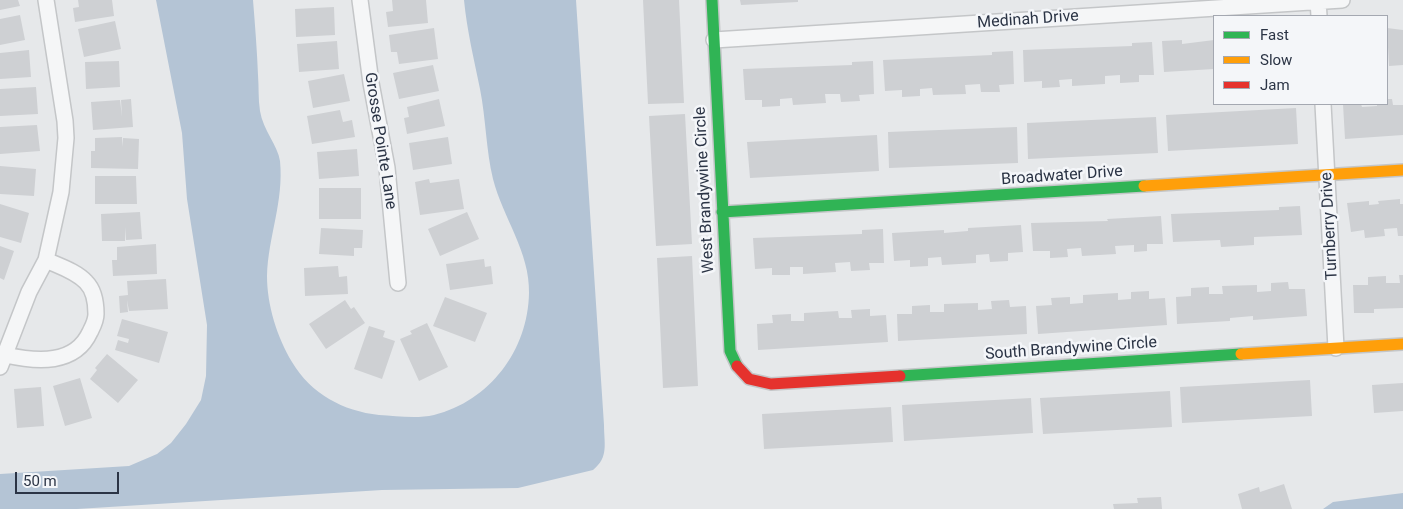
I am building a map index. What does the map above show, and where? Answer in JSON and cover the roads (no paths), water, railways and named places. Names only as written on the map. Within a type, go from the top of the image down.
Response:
[{"type":"street","points":[[46,0],[60,84],[66,138],[61,192],[46,260],[29,292],[3,361],[47,360],[74,352],[85,344],[96,320],[94,298],[86,281],[46,260]]},
{"type":"street","name":"Grosse Pointe Lane","points":[[360,0],[371,83],[389,184],[398,283]]},
{"type":"street","name":"West Brandywine Circle","points":[[712,0],[730,351],[742,376]]},
{"type":"street","name":"Medinah Drive","points":[[714,40],[1318,6],[1342,0]]},
{"type":"street","name":"Turnberry Drive","points":[[1323,105],[1336,348]]},
{"type":"street","name":"Broadwater Drive","points":[[722,212],[1403,170]]},
{"type":"street","name":"South Brandywine Circle","points":[[742,376],[756,382],[771,384],[1403,344]]},
{"type":"water","points":[[156,0],[253,0],[260,111],[280,161],[280,191],[267,276],[271,309],[277,331],[292,362],[300,373],[318,392],[329,399],[353,410],[366,413],[414,417],[434,415],[454,408],[472,398],[488,385],[502,370],[513,353],[522,334],[527,314],[529,293],[525,263],[493,179],[482,100],[464,0],[576,0],[605,438],[604,455],[593,470],[518,488],[382,490],[77,509],[0,509],[0,474],[129,466],[157,454],[171,443],[201,400],[206,376],[207,325],[187,199],[182,133]]},
{"type":"water","points":[[1403,493],[1403,509],[1323,509],[1333,502]]}]
